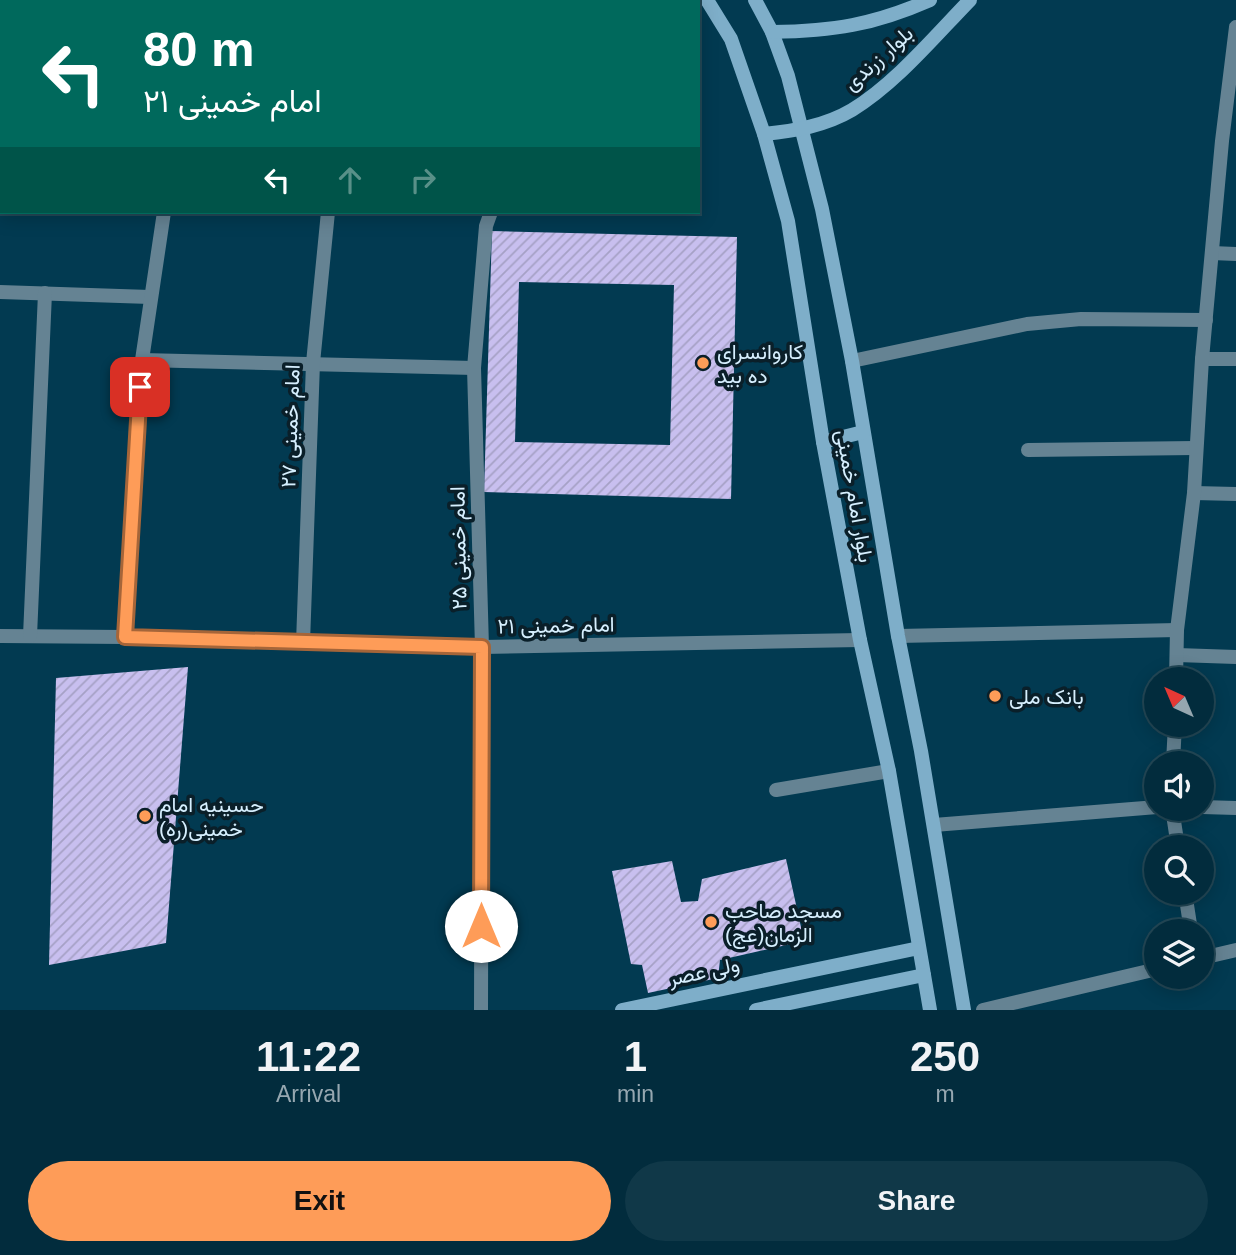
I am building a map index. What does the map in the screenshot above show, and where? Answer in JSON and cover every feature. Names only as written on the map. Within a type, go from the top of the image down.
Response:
[{"type":"main road","name":"بلوار امام خمینی","points":[[707,0],[732,39],[764,134],[788,220],[823,442],[860,640],[889,771],[930,1010]]},
{"type":"main road","name":"بلوار امام خمینی","points":[[755,0],[772,32],[788,76],[822,209],[852,361],[898,636],[922,751],[964,1010]]},
{"type":"main road","name":"بلوار زرندی","points":[[772,32],[810,31],[857,25],[893,16],[930,0]]},
{"type":"main road","name":"بلوار زرندی","points":[[764,134],[802,130],[851,110],[900,71],[970,0]]},
{"type":"main road","points":[[823,442],[863,432]]},
{"type":"main road","name":"ولی عصر","points":[[622,1010],[919,948]]},
{"type":"main road","points":[[756,1010],[924,975]]},
{"type":"street","points":[[1176,667],[1177,630],[1194,493],[1195,448],[1212,253],[1229,141],[1236,27]]},
{"type":"street","points":[[125,637],[142,360],[164,214]]},
{"type":"street","name":"امام خمینی ۲۷","points":[[303,643],[313,363],[328,214]]},
{"type":"street","name":"امام خمینی ۲۵","points":[[481,1010],[482,647],[474,368],[486,226],[490,214]]},
{"type":"street","points":[[1212,253],[1236,254]]},
{"type":"street","points":[[0,292],[150,297]]},
{"type":"street","points":[[30,636],[45,293]]},
{"type":"street","points":[[852,361],[1027,324],[1081,319],[1206,320]]},
{"type":"street","points":[[1202,359],[1236,359]]},
{"type":"street","points":[[142,360],[474,368]]},
{"type":"street","points":[[1028,450],[1195,448]]},
{"type":"street","points":[[1194,493],[1236,494]]},
{"type":"street","points":[[898,636],[1177,630]]},
{"type":"street","name":"امام خمینی ۲۱","points":[[0,636],[482,647],[860,640]]},
{"type":"street","points":[[1177,655],[1236,657]]},
{"type":"street","points":[[776,789],[889,771]]},
{"type":"street","points":[[1214,807],[1236,808]]},
{"type":"street","points":[[934,825],[1144,808]]},
{"type":"street","points":[[1214,955],[1236,950]]},
{"type":"street","points":[[983,1010],[1144,972]]},
{"type":"building","name":"کاروانسرای ده بید","points":[[492,231],[737,237],[731,499],[484,492]],"holes":[[[519,282],[674,285],[670,445],[515,442]]]},
{"type":"building","points":[[188,667],[166,943],[49,965],[56,678]]},
{"type":"building","name":"مسجد صاحب الزمان(عج)","points":[[786,859],[804,941],[720,960],[718,978],[648,993],[642,965],[631,964],[612,871],[672,861],[681,902],[698,901],[702,879]]},
{"type":"place","name":"کاروانسرای ده بید","points":[[703,363]]},
{"type":"place","name":"بانک ملی","points":[[995,696]]},
{"type":"place","name":"حسینیه امام خمینی(ره)","points":[[145,816]]},
{"type":"place","name":"مسجد صاحب الزمان(عج)","points":[[711,922]]},
{"type":"route","points":[[140,387],[125,637],[482,647],[481,926]]}]
